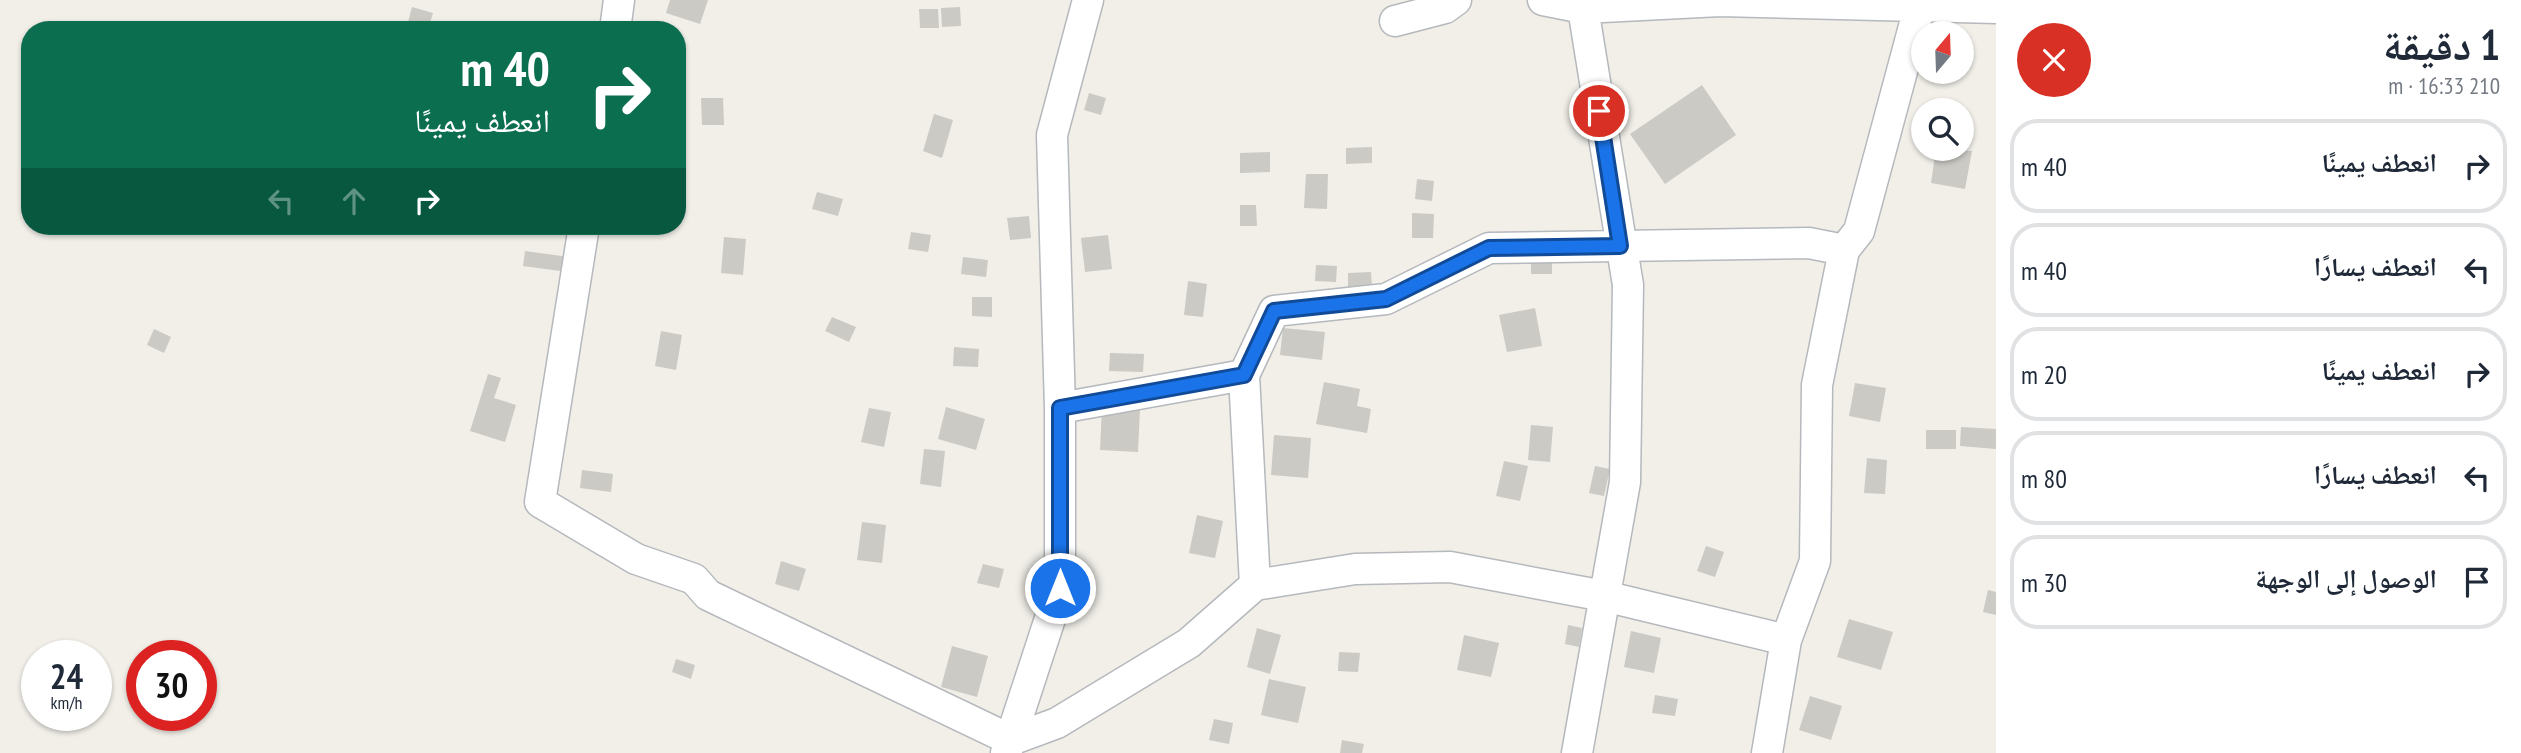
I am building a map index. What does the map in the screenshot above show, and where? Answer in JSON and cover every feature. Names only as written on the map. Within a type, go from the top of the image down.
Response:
[{"type":"street","points":[[616,21],[619,0]]},
{"type":"street","points":[[1009,746],[1060,588],[1060,408],[1052,135],[1088,0]]},
{"type":"street","points":[[1395,21],[1445,8],[1457,0]]},
{"type":"street","points":[[1544,0],[1583,8],[1720,1],[1996,8]]},
{"type":"street","points":[[1577,753],[1625,482],[1628,285],[1583,8]]},
{"type":"street","points":[[1768,753],[1786,640],[1815,561],[1817,385],[1844,250],[1859,231],[1919,8]]},
{"type":"street","points":[[583,235],[540,502],[636,559],[694,579],[708,595],[1009,746]]},
{"type":"street","points":[[1255,585],[1244,375],[1274,311],[1386,299],[1489,248],[1809,243],[1844,250]]},
{"type":"street","points":[[1060,408],[1244,375]]},
{"type":"street","points":[[1009,746],[1057,723],[1189,643],[1255,585],[1355,569],[1450,567],[1604,596],[1786,640]]},
{"type":"building","points":[[670,0],[708,0],[700,24],[666,13]]},
{"type":"building","points":[[412,7],[433,13],[431,21],[408,21]]},
{"type":"building","points":[[960,7],[961,26],[942,27],[941,8]]},
{"type":"building","points":[[919,9],[938,9],[939,28],[920,28]]},
{"type":"building","points":[[1702,85],[1736,135],[1665,184],[1630,134]]},
{"type":"building","points":[[1089,93],[1106,98],[1101,115],[1084,110]]},
{"type":"building","points":[[701,98],[723,98],[724,125],[702,125]]},
{"type":"building","points":[[934,114],[953,120],[942,158],[923,151]]},
{"type":"building","points":[[1372,147],[1372,163],[1346,164],[1346,148]]},
{"type":"building","points":[[1270,152],[1270,172],[1240,173],[1240,153]]},
{"type":"building","points":[[1934,161],[1970,161],[1965,189],[1931,183]]},
{"type":"building","points":[[1306,174],[1328,174],[1327,209],[1304,208]]},
{"type":"building","points":[[1417,179],[1434,181],[1432,201],[1415,199]]},
{"type":"building","points":[[817,192],[843,199],[838,216],[812,209]]},
{"type":"building","points":[[1240,205],[1256,205],[1257,226],[1240,226]]},
{"type":"building","points":[[1412,213],[1434,214],[1433,238],[1412,238]]},
{"type":"building","points":[[1029,216],[1031,238],[1010,240],[1007,218]]},
{"type":"building","points":[[911,232],[931,235],[928,252],[908,249]]},
{"type":"building","points":[[1108,235],[1112,269],[1085,272],[1081,238]]},
{"type":"building","points":[[724,237],[746,239],[743,275],[721,273]]},
{"type":"building","points":[[525,251],[569,257],[568,272],[523,266]]},
{"type":"building","points":[[1552,256],[1552,274],[1531,274],[1531,257]]},
{"type":"building","points":[[963,257],[988,260],[986,277],[961,274]]},
{"type":"building","points":[[1316,265],[1337,266],[1336,282],[1315,281]]},
{"type":"building","points":[[1371,272],[1372,287],[1348,289],[1348,273]]},
{"type":"building","points":[[1188,281],[1207,284],[1203,317],[1184,315]]},
{"type":"building","points":[[972,297],[992,297],[992,317],[972,316]]},
{"type":"building","points":[[1535,308],[1542,346],[1507,352],[1499,315]]},
{"type":"building","points":[[832,317],[856,327],[849,342],[825,331]]},
{"type":"building","points":[[1283,328],[1325,332],[1322,360],[1280,355]]},
{"type":"building","points":[[154,329],[171,337],[164,353],[147,345]]},
{"type":"building","points":[[661,331],[682,335],[676,370],[655,366]]},
{"type":"building","points":[[954,347],[979,349],[978,367],[953,366]]},
{"type":"building","points":[[1110,353],[1144,354],[1143,372],[1109,371]]},
{"type":"building","points":[[488,374],[501,378],[494,398],[516,405],[505,442],[470,431]]},
{"type":"building","points":[[1324,382],[1360,389],[1357,406],[1371,409],[1367,433],[1316,424]]},
{"type":"building","points":[[1855,383],[1886,388],[1880,422],[1849,416]]},
{"type":"building","points":[[946,407],[985,419],[976,450],[938,439]]},
{"type":"building","points":[[1102,407],[1140,409],[1138,452],[1100,450]]},
{"type":"building","points":[[869,408],[891,412],[884,447],[861,442]]},
{"type":"building","points":[[1531,425],[1553,427],[1550,462],[1528,460]]},
{"type":"building","points":[[1961,427],[1996,429],[1996,449],[1960,446]]},
{"type":"building","points":[[1926,430],[1956,430],[1956,449],[1926,449]]},
{"type":"building","points":[[1274,435],[1311,438],[1308,478],[1271,475]]},
{"type":"building","points":[[924,449],[945,451],[941,487],[920,484]]},
{"type":"building","points":[[1867,458],[1887,460],[1885,494],[1864,493]]},
{"type":"building","points":[[1504,461],[1528,466],[1520,501],[1496,496]]},
{"type":"building","points":[[1595,466],[1610,469],[1604,496],[1589,493]]},
{"type":"building","points":[[582,470],[613,474],[611,492],[580,488]]},
{"type":"building","points":[[1197,515],[1223,521],[1215,558],[1189,553]]},
{"type":"building","points":[[862,522],[886,525],[882,563],[857,560]]},
{"type":"building","points":[[1706,546],[1724,552],[1715,577],[1697,571]]},
{"type":"building","points":[[781,561],[806,569],[799,591],[775,584]]},
{"type":"building","points":[[983,564],[1004,569],[999,588],[977,583]]},
{"type":"building","points":[[1988,590],[1996,592],[1996,615],[1983,612]]},
{"type":"building","points":[[1849,619],[1893,632],[1881,670],[1837,657]]},
{"type":"building","points":[[1568,625],[1582,628],[1579,647],[1565,644]]},
{"type":"building","points":[[1257,628],[1281,635],[1270,674],[1247,667]]},
{"type":"building","points":[[1631,631],[1661,638],[1654,673],[1624,667]]},
{"type":"building","points":[[1464,635],[1499,643],[1491,677],[1457,670]]},
{"type":"building","points":[[952,646],[988,656],[977,697],[941,687]]},
{"type":"building","points":[[1339,652],[1360,653],[1358,672],[1338,671]]},
{"type":"building","points":[[676,659],[695,665],[691,679],[672,672]]},
{"type":"building","points":[[1269,679],[1306,687],[1298,723],[1261,715]]},
{"type":"building","points":[[1655,695],[1678,699],[1675,716],[1652,713]]},
{"type":"building","points":[[1810,696],[1842,706],[1831,740],[1799,730]]},
{"type":"building","points":[[1214,719],[1233,723],[1229,744],[1209,740]]},
{"type":"building","points":[[1342,740],[1364,744],[1362,753],[1340,753]]},
{"type":"route","points":[[1060,588],[1060,408],[1244,375],[1274,311],[1386,299],[1489,248],[1620,246],[1599,111]]}]
